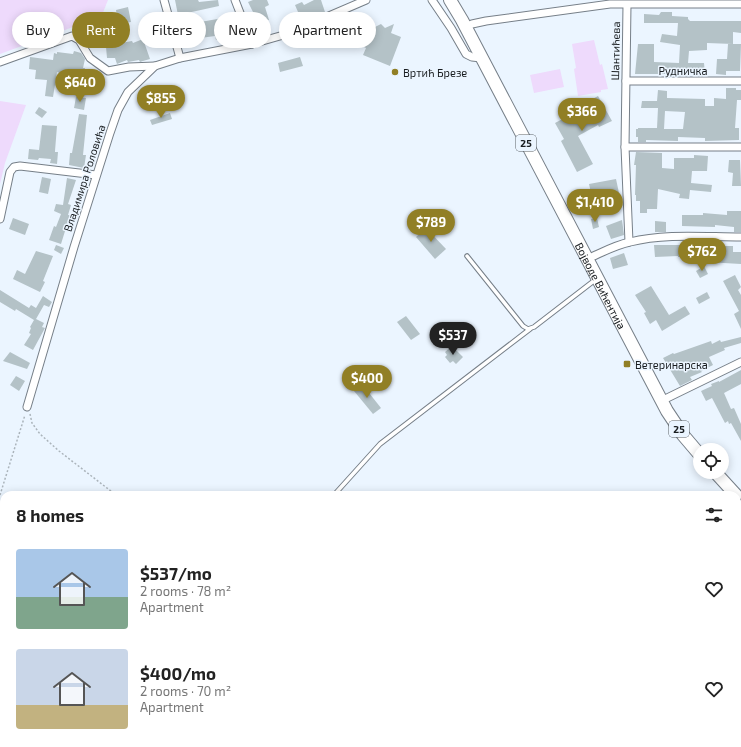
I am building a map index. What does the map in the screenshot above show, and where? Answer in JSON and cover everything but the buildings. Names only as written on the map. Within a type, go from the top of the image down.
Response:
[{"type":"main road","name":"25","points":[[450,0],[465,27]]},
{"type":"main road","name":"Војводе Вићентија","points":[[465,27],[661,401],[683,435],[693,447]]},
{"type":"main road","points":[[721,479],[732,491]]},
{"type":"street","points":[[164,0],[180,58]]},
{"type":"street","points":[[235,0],[240,12]]},
{"type":"street","name":"Владимира Роловића","points":[[271,39],[287,34],[366,0]]},
{"type":"street","points":[[432,0],[451,28],[464,51],[472,57],[481,58]]},
{"type":"street","points":[[465,27],[486,21],[610,4],[741,4]]},
{"type":"street","name":"Шантићева","points":[[627,5],[625,147],[629,242]]},
{"type":"street","points":[[0,62],[72,36],[79,40],[90,58],[108,71],[129,67],[154,66]]},
{"type":"street","name":"Владимира Роловића","points":[[27,407],[96,175],[118,110],[128,92],[154,66],[180,58],[231,48]]},
{"type":"street","name":"Рудничка","points":[[626,81],[741,81]]},
{"type":"street","points":[[625,147],[741,147]]},
{"type":"street","points":[[0,218],[10,172],[14,167],[20,166],[96,175]]},
{"type":"street","points":[[587,259],[629,242],[660,238],[741,236]]},
{"type":"street","points":[[661,401],[741,362]]},
{"type":"lane","points":[[467,256],[523,326],[530,329]]},
{"type":"lane","points":[[338,491],[380,444],[597,279]]},
{"type":"path","points":[[1,491],[27,407]]},
{"type":"path","points":[[27,407],[32,423],[40,434],[59,451],[111,491]]},
{"type":"shaded area","points":[[0,0],[108,0],[103,12],[72,12],[72,27],[64,30],[64,12],[12,12],[12,48],[16,48],[0,54]]},
{"type":"shaded area","points":[[594,40],[608,89],[601,90],[601,92],[578,96],[574,69],[576,68],[572,44]]},
{"type":"shaded area","points":[[560,69],[564,87],[534,93],[530,75]]},
{"type":"shaded area","points":[[0,101],[26,105],[5,163],[0,184]]},
{"type":"place","name":"Вртић Брезе","points":[[395,72]]},
{"type":"place","name":"Ветеринарска","points":[[627,364]]}]
